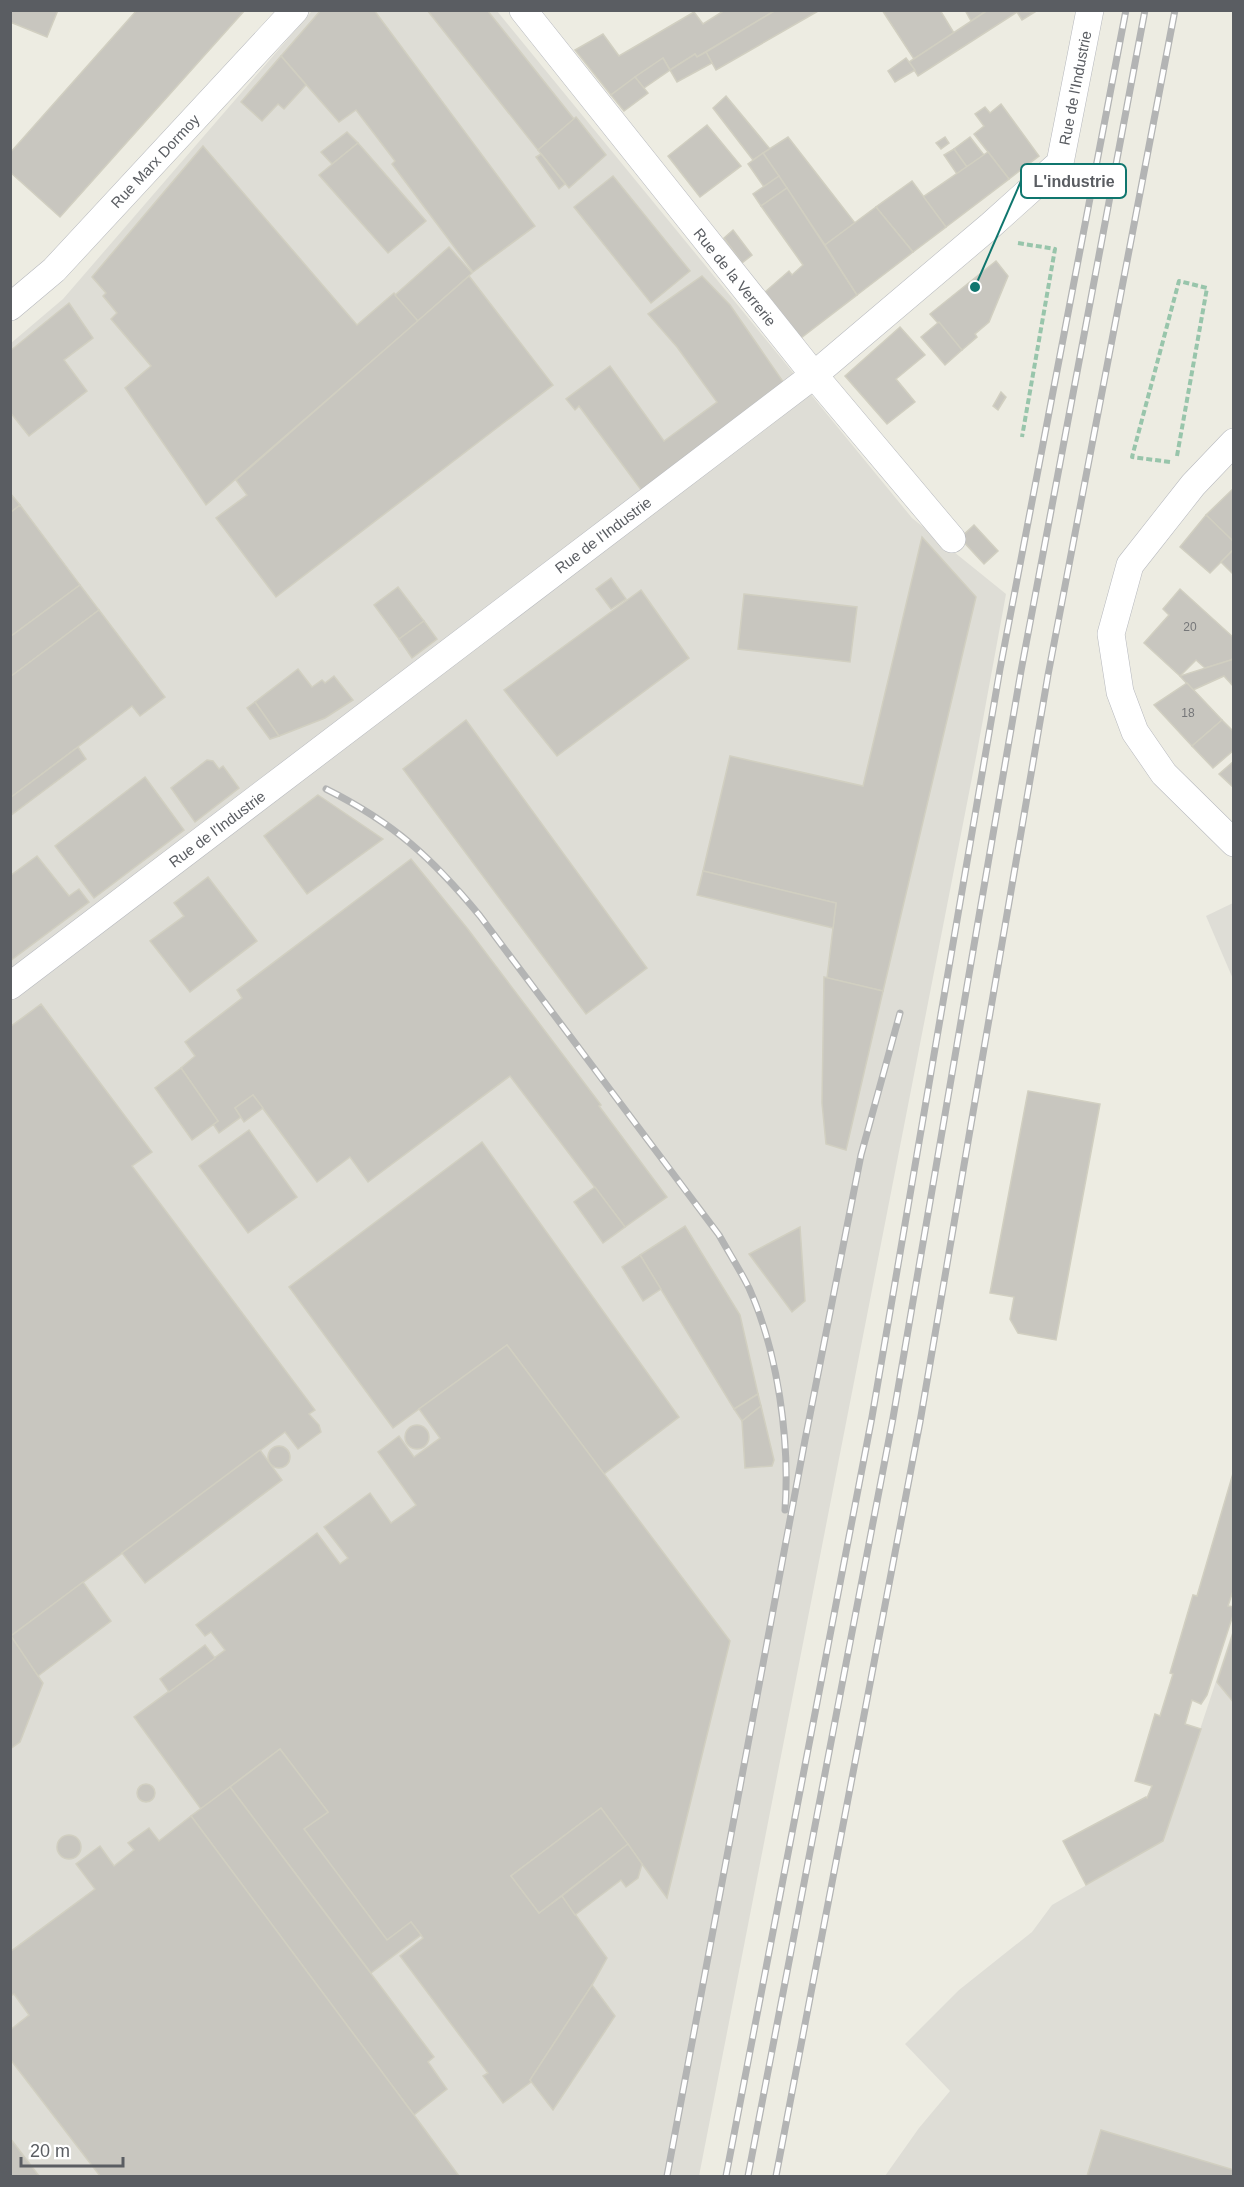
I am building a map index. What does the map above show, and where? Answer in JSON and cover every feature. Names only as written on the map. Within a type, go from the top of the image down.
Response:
[{"type":"street","name":"Rue Marx Dormoy","points":[[10,307],[54,270],[295,10]]},
{"type":"street","name":"Rue de la Verrerie","points":[[523,10],[814,375],[952,539]]},
{"type":"street","name":"Rue de l'Industrie","points":[[10,986],[814,375],[991,225],[1060,162],[1090,10]]},
{"type":"street","points":[[1233,442],[1193,485],[1130,565],[1111,634],[1119,692],[1135,732],[1164,774],[1233,843]]},
{"type":"path","points":[[991,225],[1004,240],[1055,249],[1022,437]]},
{"type":"path","points":[[1179,281],[1208,288],[1177,463],[1132,457],[1179,281]]},
{"type":"shaded area","points":[[312,11],[497,11],[912,518],[1006,594],[699,2176],[11,2176],[10,344],[63,299]]},
{"type":"shaded area","points":[[1233,903],[1233,979],[1206,916]]},
{"type":"shaded area","points":[[1233,1630],[1233,2176],[885,2176],[919,2128],[950,2091],[905,2044],[959,1990],[1032,1932],[1052,1905],[1163,1841]]},
{"type":"building","points":[[10,10],[58,10],[47,37],[10,22]]},
{"type":"building","points":[[137,10],[245,10],[60,217],[10,172],[10,153]]},
{"type":"building","points":[[321,10],[374,10],[535,226],[473,272],[392,164],[395,161],[356,110],[339,122],[281,56]]},
{"type":"building","points":[[427,10],[487,10],[574,119],[538,150]]},
{"type":"building","points":[[725,10],[776,10],[697,57],[695,54],[670,70],[663,58],[611,95],[575,50],[603,34],[619,56],[694,12],[703,24]]},
{"type":"building","points":[[776,10],[820,10],[716,70],[706,52]]},
{"type":"building","points":[[882,10],[940,10],[954,33],[914,59]]},
{"type":"building","points":[[965,10],[988,10],[971,21]]},
{"type":"building","points":[[988,10],[1035,12],[1022,20],[1017,12],[918,76],[909,62]]},
{"type":"building","points":[[706,52],[712,63],[677,82],[670,70],[695,54],[697,57]]},
{"type":"building","points":[[281,56],[306,85],[284,109],[278,104],[262,121],[241,102]]},
{"type":"building","points":[[663,58],[670,70],[644,88],[635,77]]},
{"type":"building","points":[[906,58],[915,70],[895,82],[888,71]]},
{"type":"building","points":[[635,77],[648,93],[624,111],[611,95]]},
{"type":"building","points":[[726,96],[770,149],[753,160],[713,108]]},
{"type":"building","points":[[1001,104],[1039,156],[1009,179],[974,134],[984,126],[975,114],[985,107],[990,113]]},
{"type":"building","points":[[576,117],[606,155],[569,188],[538,150]]},
{"type":"building","points":[[707,125],[741,166],[700,197],[668,156]]},
{"type":"building","points":[[347,132],[358,143],[332,164],[321,152]]},
{"type":"building","points":[[788,137],[855,223],[825,245],[763,153]]},
{"type":"building","points":[[945,137],[949,143],[941,149],[936,143]]},
{"type":"building","points":[[970,137],[984,155],[967,167],[954,149]]},
{"type":"building","points":[[358,143],[426,221],[388,253],[319,175]]},
{"type":"building","points":[[203,146],[357,325],[394,293],[418,321],[206,505],[125,388],[151,366],[111,319],[117,313],[103,296],[106,293],[92,277]]},
{"type":"building","points":[[954,149],[967,167],[957,174],[944,155]]},
{"type":"building","points":[[988,152],[1009,179],[946,227],[923,197]]},
{"type":"building","points":[[763,153],[779,176],[764,187],[748,164]]},
{"type":"building","points":[[541,154],[565,184],[559,189],[536,157]]},
{"type":"building","points":[[613,176],[690,271],[651,303],[574,207]]},
{"type":"building","points":[[779,176],[787,188],[761,206],[753,194]]},
{"type":"building","points":[[912,181],[946,227],[913,252],[876,207]]},
{"type":"building","points":[[787,188],[857,295],[801,338],[765,292],[789,271],[792,275],[803,265],[761,206]]},
{"type":"building","points":[[876,207],[913,252],[857,295],[825,245]]},
{"type":"building","points":[[733,230],[752,255],[742,263],[724,238]]},
{"type":"building","points":[[449,247],[472,273],[418,321],[395,295]]},
{"type":"building","points":[[996,261],[1008,276],[989,322],[962,350],[930,314]]},
{"type":"building","points":[[469,276],[553,385],[276,597],[216,518],[247,495],[236,480]]},
{"type":"building","points":[[702,276],[730,305],[784,383],[642,491],[579,406],[575,410],[566,399],[610,366],[664,441],[717,402],[677,347],[648,314]]},
{"type":"building","points":[[69,303],[93,338],[64,360],[87,391],[29,436],[10,412],[10,351]]},
{"type":"building","points":[[939,322],[962,350],[945,365],[921,337]]},
{"type":"building","points":[[900,327],[925,355],[896,379],[915,402],[887,424],[845,376]]},
{"type":"building","points":[[1001,392],[1006,397],[998,410],[993,406]]},
{"type":"building","points":[[1234,488],[1234,542],[1206,515]]},
{"type":"building","points":[[10,493],[20,505],[10,513]]},
{"type":"building","points":[[20,505],[80,585],[10,637],[10,513]]},
{"type":"building","points":[[1206,515],[1234,542],[1234,549],[1210,573],[1180,547]]},
{"type":"building","points":[[974,525],[998,551],[984,564],[960,538]]},
{"type":"building","points":[[922,537],[976,597],[883,991],[827,978],[836,903],[703,871],[730,756],[863,786]]},
{"type":"building","points":[[1234,549],[1234,575],[1221,562]]},
{"type":"building","points":[[611,578],[626,599],[611,609],[596,589]]},
{"type":"building","points":[[80,585],[99,610],[10,677],[10,637]]},
{"type":"building","points":[[398,587],[424,621],[399,639],[374,605]]},
{"type":"building","points":[[1180,589],[1234,638],[1234,657],[1231,660],[1205,668],[1196,660],[1180,676],[1144,643],[1169,615],[1163,609]]},
{"type":"building","points":[[641,590],[689,658],[557,756],[504,690]]},
{"type":"building","points":[[744,594],[857,607],[850,662],[738,649]]},
{"type":"building","points":[[99,610],[165,697],[140,716],[132,706],[10,798],[10,677]]},
{"type":"building","points":[[424,621],[437,639],[412,658],[399,639]]},
{"type":"building","points":[[1234,659],[1234,687],[1224,676],[1193,690],[1180,676]]},
{"type":"building","points":[[298,669],[312,687],[322,680],[325,683],[334,676],[353,700],[325,718],[279,736],[255,702]]},
{"type":"building","points":[[1187,683],[1222,720],[1192,746],[1154,705]]},
{"type":"building","points":[[255,702],[279,736],[270,739],[247,708]]},
{"type":"building","points":[[466,720],[647,968],[586,1014],[403,769]]},
{"type":"building","points":[[1222,720],[1234,732],[1234,750],[1213,768],[1192,746]]},
{"type":"building","points":[[78,747],[86,759],[10,816],[10,798]]},
{"type":"building","points":[[207,760],[213,761],[219,769],[223,766],[239,788],[195,822],[171,788]]},
{"type":"building","points":[[1234,761],[1234,788],[1219,774]]},
{"type":"building","points":[[145,777],[184,830],[94,898],[55,846]]},
{"type":"building","points":[[318,795],[383,839],[307,894],[264,836]]},
{"type":"building","points":[[37,856],[69,896],[79,889],[89,902],[10,961],[10,876]]},
{"type":"building","points":[[411,859],[467,928],[601,1105],[599,1106],[667,1197],[625,1227],[510,1076],[368,1182],[350,1157],[317,1182],[253,1095],[235,1108],[241,1117],[219,1133],[213,1124],[218,1121],[181,1068],[195,1056],[185,1042],[242,998],[237,990]]},
{"type":"building","points":[[703,871],[836,903],[833,928],[697,895]]},
{"type":"building","points":[[208,877],[257,941],[190,992],[150,941],[184,916],[174,903]]},
{"type":"building","points":[[824,977],[883,991],[846,1150],[826,1144],[822,1103]]},
{"type":"building","points":[[41,1004],[152,1152],[132,1166],[315,1410],[309,1414],[319,1425],[321,1432],[298,1449],[285,1432],[11,1636],[43,1683],[20,1742],[10,1749],[10,1027]]},
{"type":"building","points":[[181,1068],[218,1121],[192,1140],[155,1088]]},
{"type":"building","points":[[1028,1091],[1100,1104],[1056,1340],[1018,1333],[1010,1319],[1014,1297],[990,1293]]},
{"type":"building","points":[[253,1095],[263,1108],[244,1122],[235,1108]]},
{"type":"building","points":[[249,1130],[297,1197],[248,1233],[199,1166]]},
{"type":"building","points":[[482,1142],[679,1417],[604,1474],[507,1345],[393,1428],[289,1287]]},
{"type":"building","points":[[595,1187],[625,1227],[603,1243],[574,1202]]},
{"type":"building","points":[[685,1226],[740,1315],[758,1394],[734,1409],[640,1255]]},
{"type":"building","points":[[800,1227],[805,1301],[792,1312],[749,1254]]},
{"type":"building","points":[[640,1255],[661,1289],[643,1301],[622,1267]]},
{"type":"building","points":[[507,1345],[730,1641],[667,1898],[601,1808],[511,1876],[539,1913],[562,1896],[607,1958],[530,2080],[531,2082],[503,2103],[483,2076],[488,2073],[400,1956],[423,1938],[421,1935],[411,1922],[387,1940],[304,1829],[328,1812],[280,1749],[201,1809],[134,1717],[225,1650],[211,1632],[205,1636],[196,1625],[317,1533],[340,1564],[348,1558],[324,1527],[370,1493],[391,1523],[416,1505],[378,1452],[399,1436],[414,1457],[440,1438],[419,1409]]},
{"type":"building","points":[[758,1394],[761,1406],[742,1421],[734,1409]]},
{"type":"building","points":[[761,1406],[774,1460],[772,1466],[745,1468],[742,1421]]},
{"type":"building","points":[[417,1425],[425,1429],[429,1437],[425,1445],[417,1449],[409,1445],[405,1437],[409,1429]]},
{"type":"building","points":[[279,1446],[287,1449],[290,1457],[287,1465],[279,1468],[271,1465],[268,1457],[271,1449]]},
{"type":"building","points":[[260,1450],[282,1480],[145,1583],[122,1553]]},
{"type":"building","points":[[1234,1470],[1234,1588],[1228,1606],[1234,1607],[1234,1612],[1207,1695],[1201,1704],[1192,1700],[1185,1724],[1201,1729],[1163,1841],[1086,1885],[1063,1841],[1147,1798],[1152,1786],[1135,1781],[1155,1714],[1160,1716],[1193,1595],[1197,1596]]},
{"type":"building","points":[[83,1582],[111,1621],[38,1676],[11,1636]]},
{"type":"building","points":[[1234,1630],[1234,1703],[1217,1682]]},
{"type":"building","points":[[205,1645],[215,1658],[169,1692],[160,1679]]},
{"type":"building","points":[[280,1749],[328,1812],[304,1829],[387,1940],[411,1922],[421,1935],[371,1973],[230,1787]]},
{"type":"building","points":[[146,1784],[152,1787],[155,1793],[152,1799],[146,1802],[140,1799],[137,1793],[140,1787]]},
{"type":"building","points":[[230,1787],[434,2057],[428,2062],[447,2089],[414,2115],[191,1816]]},
{"type":"building","points":[[601,1808],[628,1844],[539,1913],[511,1876]]},
{"type":"building","points":[[191,1816],[459,2176],[100,2176],[10,2059],[10,2030],[29,2015],[14,1994],[10,1996],[10,1952],[95,1889],[76,1864],[100,1846],[114,1866],[134,1850],[128,1843],[149,1828],[159,1841]]},
{"type":"building","points":[[69,1835],[74,1836],[80,1842],[80,1852],[74,1858],[69,1859],[64,1858],[58,1852],[57,1847],[58,1842],[64,1836]]},
{"type":"building","points":[[628,1844],[642,1864],[638,1878],[626,1887],[621,1880],[575,1915],[562,1896]]},
{"type":"building","points":[[592,1985],[615,2016],[553,2110],[530,2080]]},
{"type":"building","points":[[1101,2130],[1234,2170],[1234,2176],[1087,2176]]},
{"type":"building","points":[[10,2138],[39,2176],[10,2176]]},
{"type":"railway","points":[[726,2176],[872,1417],[1000,669],[1126,10]]},
{"type":"railway","points":[[748,2176],[893,1418],[1021,671],[1145,10]]},
{"type":"railway","points":[[776,2176],[920,1422],[1048,675],[1175,10]]},
{"type":"railway","points":[[326,789],[392,829],[428,859],[462,895],[719,1235],[749,1288],[768,1340],[780,1397],[786,1455],[785,1510]]},
{"type":"railway","points":[[667,2176],[805,1440],[861,1155],[900,1013]]},
{"type":"place","name":"L'industrie","points":[[975,287]]}]
